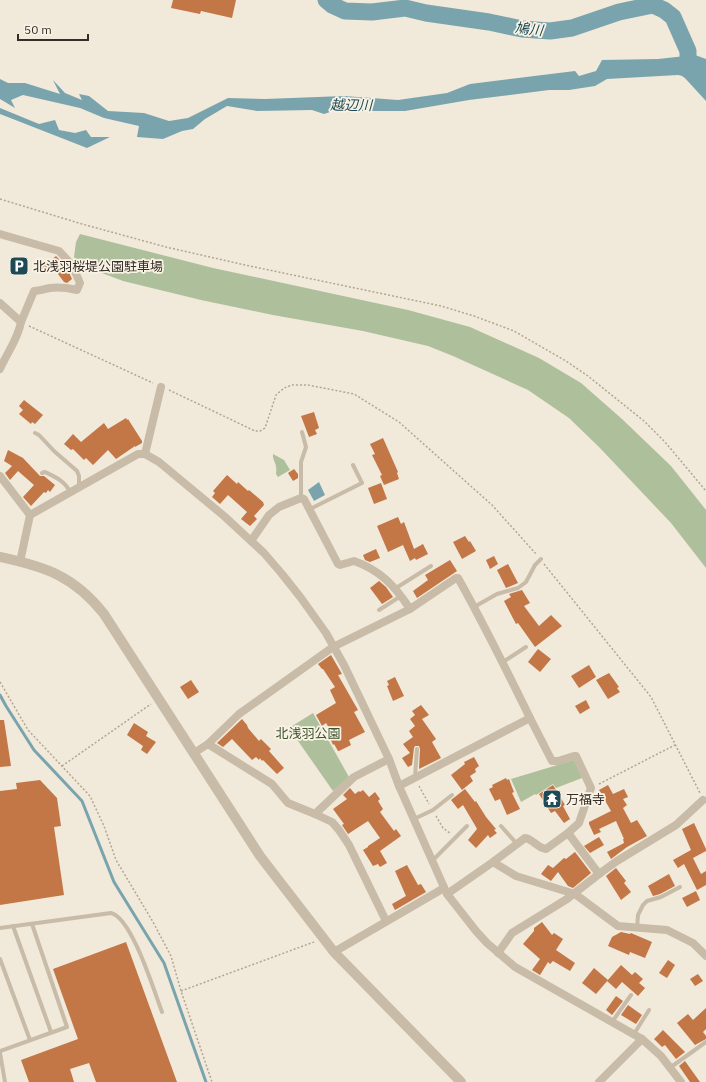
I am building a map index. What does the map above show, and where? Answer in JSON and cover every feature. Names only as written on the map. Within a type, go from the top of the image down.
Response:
[{"type":"street","points":[[0,234],[59,251],[72,266],[80,283],[77,290],[49,288],[34,291],[20,328],[0,368]]},
{"type":"street","points":[[0,303],[21,322]]},
{"type":"street","points":[[145,454],[162,387]]},
{"type":"street","points":[[20,562],[30,515],[138,454],[145,454],[159,462],[224,516],[251,541],[282,574],[326,633],[344,665],[389,759],[399,786],[446,891],[476,931],[498,953],[515,967],[642,1039],[671,1067],[681,1082]]},
{"type":"street","points":[[0,476],[30,515]]},
{"type":"street","points":[[251,541],[269,515],[279,507],[301,498],[304,499],[338,564],[340,565],[354,561],[376,572],[396,588],[410,609]]},
{"type":"street","points":[[0,557],[40,567],[62,576],[94,600],[159,698],[260,856],[334,952],[461,1082]]},
{"type":"street","points":[[194,753],[208,744],[238,714],[333,647],[410,609],[458,578],[503,662],[552,761],[558,761],[576,756],[591,788],[579,823],[546,849],[543,849],[529,838],[525,838],[493,862],[446,891],[386,921],[334,952]]},
{"type":"street","points":[[399,786],[530,718]]},
{"type":"street","points":[[208,744],[272,784],[288,803],[332,822],[349,844],[386,921]]},
{"type":"street","points":[[315,814],[354,777],[389,759]]},
{"type":"street","points":[[498,953],[512,933],[575,894],[599,874],[676,825],[703,800]]},
{"type":"street","points":[[568,833],[599,874]]},
{"type":"street","points":[[493,862],[516,876],[575,894],[618,926],[667,930],[693,943],[706,956]]},
{"type":"street","points":[[599,1082],[642,1039]]},
{"type":"lane","points":[[301,498],[301,462],[306,447],[302,432]]},
{"type":"lane","points":[[35,433],[39,435],[54,451],[77,471],[79,476],[79,487]]},
{"type":"lane","points":[[310,509],[362,483],[353,465]]},
{"type":"lane","points":[[42,473],[45,472],[62,482],[67,486],[70,492]]},
{"type":"lane","points":[[474,607],[497,594],[518,588],[526,582],[535,565],[541,559]]},
{"type":"lane","points":[[396,588],[431,566]]},
{"type":"lane","points":[[379,610],[401,596]]},
{"type":"lane","points":[[503,662],[526,647]]},
{"type":"lane","points":[[415,778],[417,750]]},
{"type":"lane","points":[[414,819],[433,810],[452,795]]},
{"type":"lane","points":[[432,861],[467,826]]},
{"type":"lane","points":[[501,826],[517,844]]},
{"type":"lane","points":[[637,928],[638,915],[643,905],[647,901],[661,897],[680,887]]},
{"type":"lane","points":[[0,928],[111,912],[116,914],[133,937],[162,1012]]},
{"type":"lane","points":[[5,1082],[0,1052],[67,1027],[32,924]]},
{"type":"lane","points":[[13,926],[51,1032]]},
{"type":"lane","points":[[0,959],[30,1040]]},
{"type":"lane","points":[[612,1022],[631,995]]},
{"type":"lane","points":[[634,1034],[649,1010]]},
{"type":"lane","points":[[671,1067],[706,1042]]},
{"type":"path","points":[[0,198],[82,224],[166,247],[441,306],[474,316],[514,331],[566,361],[648,425],[665,442],[706,491]]},
{"type":"path","points":[[21,322],[255,431],[260,431],[265,428],[276,395],[284,388],[292,385],[308,386],[354,394],[399,422],[492,505],[541,559],[651,697],[703,800]]},
{"type":"path","points":[[0,682],[28,730],[90,796],[104,826],[116,860],[153,922],[171,956],[181,991],[212,1082]]},
{"type":"path","points":[[62,766],[159,698]]},
{"type":"path","points":[[591,788],[675,745]]},
{"type":"path","points":[[181,991],[324,939]]},
{"type":"green space","points":[[80,234],[213,268],[408,310],[470,327],[539,358],[581,383],[622,419],[671,466],[706,510],[706,568],[671,523],[599,447],[569,418],[528,390],[428,346],[363,331],[273,315],[201,300],[123,281],[78,264],[74,257],[76,242]]},
{"type":"green space","points":[[273,454],[284,460],[290,470],[278,477],[276,474]]},
{"type":"green space","name":"北浅羽公園","points":[[313,713],[349,777],[333,791],[289,728]]},
{"type":"green space","points":[[574,760],[582,778],[556,788],[553,784],[536,795],[535,794],[521,802],[511,779]]},
{"type":"water","name":"越辺川","points":[[695,55],[706,59],[706,101],[683,76],[607,79],[595,86],[469,100],[405,111],[333,111],[324,114],[312,110],[257,111],[227,106],[205,119],[193,129],[182,131],[163,139],[137,137],[139,126],[104,118],[80,108],[23,95],[11,100],[15,108],[0,99],[0,79],[8,83],[25,83],[60,94],[53,80],[65,93],[82,100],[79,94],[89,96],[108,111],[144,113],[169,121],[188,118],[228,98],[265,99],[344,96],[398,100],[447,93],[470,84],[575,71],[579,76],[596,71],[602,60],[658,59]]},
{"type":"water","points":[[0,108],[39,124],[55,120],[59,130],[75,133],[86,130],[91,137],[110,137],[87,148],[0,114]]},
{"type":"water","points":[[319,482],[325,495],[314,501],[308,490]]},
{"type":"building","points":[[173,0],[236,0],[232,18],[201,11],[200,14],[171,8]]},
{"type":"building","points":[[56,256],[67,268],[72,279],[67,283],[64,282],[49,262]]},
{"type":"building","points":[[47,261],[52,267],[45,272],[40,266]]},
{"type":"building","points":[[24,400],[43,415],[35,424],[32,422],[31,424],[19,414],[23,410],[19,406]]},
{"type":"building","points":[[314,412],[319,428],[315,430],[317,434],[309,437],[301,416]]},
{"type":"building","points":[[126,418],[142,443],[116,459],[108,450],[93,465],[86,458],[84,460],[73,449],[71,450],[64,444],[73,434],[81,442],[104,423],[108,429]]},
{"type":"building","points":[[383,438],[398,472],[399,479],[384,485],[380,476],[382,475],[372,455],[375,454],[370,444]]},
{"type":"building","points":[[8,450],[23,458],[40,476],[44,476],[55,485],[50,492],[48,490],[46,493],[44,492],[31,506],[23,497],[34,485],[18,471],[10,480],[5,473],[12,466],[4,461]]},
{"type":"building","points":[[294,469],[298,474],[298,478],[293,481],[288,473]]},
{"type":"building","points":[[227,475],[237,484],[238,482],[248,491],[249,490],[263,502],[264,505],[254,516],[257,519],[250,526],[241,519],[247,512],[228,495],[220,504],[212,497],[215,493],[213,491]]},
{"type":"building","points":[[381,483],[387,499],[374,504],[368,488]]},
{"type":"building","points":[[398,517],[401,524],[404,522],[414,549],[423,544],[428,554],[416,560],[415,558],[410,561],[403,545],[388,552],[377,526]]},
{"type":"building","points":[[465,536],[476,551],[462,559],[453,542]]},
{"type":"building","points":[[376,549],[380,558],[370,562],[365,560],[363,555]]},
{"type":"building","points":[[494,556],[498,564],[490,569],[486,560]]},
{"type":"building","points":[[450,560],[457,571],[417,598],[413,591],[428,580],[425,575]]},
{"type":"building","points":[[508,564],[518,583],[506,588],[497,570]]},
{"type":"building","points":[[379,581],[386,587],[393,597],[382,604],[370,588]]},
{"type":"building","points":[[522,590],[530,603],[524,606],[539,626],[551,615],[562,626],[535,647],[518,623],[516,624],[504,601],[511,597],[509,594]]},
{"type":"building","points":[[538,649],[551,659],[540,672],[528,662]]},
{"type":"building","points":[[331,655],[342,674],[338,675],[358,710],[354,712],[365,732],[349,740],[351,745],[339,751],[334,744],[333,745],[330,738],[334,736],[326,723],[322,726],[316,715],[336,703],[330,690],[335,687],[318,664]]},
{"type":"building","points":[[589,665],[596,677],[579,688],[571,676]]},
{"type":"building","points":[[609,673],[619,687],[617,688],[620,692],[608,699],[596,680]]},
{"type":"building","points":[[395,677],[404,696],[393,701],[387,686],[389,685],[387,681]]},
{"type":"building","points":[[191,680],[199,692],[188,699],[180,687]]},
{"type":"building","points":[[586,700],[590,708],[580,714],[575,706]]},
{"type":"building","points":[[421,705],[429,715],[422,719],[436,739],[432,742],[441,758],[419,769],[419,746],[415,746],[414,748],[412,765],[408,767],[402,758],[410,753],[403,744],[413,737],[409,731],[415,726],[410,719],[415,715],[412,711]]},
{"type":"building","points":[[242,719],[259,741],[261,739],[271,749],[269,751],[284,768],[277,774],[260,758],[259,760],[256,757],[252,760],[232,739],[223,747],[217,743]]},
{"type":"building","points":[[0,720],[4,720],[11,766],[0,767]]},
{"type":"building","points":[[134,723],[148,732],[146,736],[156,742],[147,754],[141,750],[143,746],[127,735]]},
{"type":"building","points":[[474,757],[479,766],[475,769],[476,772],[470,776],[473,781],[462,790],[451,775],[465,764],[464,762]]},
{"type":"building","points":[[506,778],[507,780],[509,779],[514,792],[512,793],[520,809],[507,815],[500,799],[495,801],[489,789],[493,787],[492,785]]},
{"type":"building","points":[[40,780],[57,798],[61,826],[54,827],[64,895],[0,905],[0,791],[17,789],[16,783]]},
{"type":"building","name":"万福寺","points":[[553,785],[565,805],[563,806],[570,819],[564,823],[555,811],[551,813],[539,794]]},
{"type":"building","points":[[608,785],[613,794],[624,789],[628,797],[623,799],[627,805],[623,808],[631,823],[637,820],[647,836],[627,847],[611,859],[607,852],[624,843],[624,839],[616,821],[599,829],[601,832],[594,835],[589,824],[589,822],[611,811],[599,790]]},
{"type":"building","points":[[350,788],[355,794],[363,790],[369,797],[375,792],[380,799],[378,801],[383,809],[380,812],[394,831],[396,829],[401,836],[380,851],[387,863],[380,867],[378,864],[373,866],[363,850],[380,838],[368,821],[348,834],[342,825],[344,824],[333,809],[347,799],[343,795]]},
{"type":"building","points":[[465,789],[475,802],[476,801],[496,829],[494,830],[497,833],[490,838],[488,835],[476,848],[468,840],[477,829],[476,827],[463,805],[458,809],[451,800]]},
{"type":"building","points":[[694,823],[706,849],[706,851],[693,858],[701,874],[706,871],[706,885],[697,890],[684,864],[678,868],[673,860],[691,850],[682,829]]},
{"type":"building","points":[[599,837],[604,845],[590,853],[584,846]]},
{"type":"building","points":[[575,852],[591,873],[573,888],[568,886],[558,872],[551,881],[541,874],[548,865],[553,868],[564,858],[566,859]]},
{"type":"building","points":[[407,865],[418,885],[421,884],[426,892],[395,910],[392,904],[406,896],[395,871]]},
{"type":"building","points":[[616,868],[626,881],[624,883],[631,892],[621,900],[606,876]]},
{"type":"building","points":[[669,874],[675,886],[653,896],[648,886]]},
{"type":"building","points":[[696,891],[700,900],[687,907],[682,898]]},
{"type":"building","points":[[542,922],[552,935],[554,933],[563,939],[556,950],[575,963],[570,971],[553,961],[550,964],[548,962],[540,975],[532,970],[540,959],[523,944],[534,931],[534,928]]},
{"type":"building","points":[[621,932],[631,933],[652,942],[645,958],[630,952],[629,955],[608,946],[612,937]]},
{"type":"building","points":[[126,942],[177,1082],[96,1082],[89,1063],[70,1069],[74,1082],[29,1082],[21,1060],[78,1039],[53,969]]},
{"type":"building","points":[[668,960],[675,965],[667,978],[659,973]]},
{"type":"building","points":[[621,965],[632,975],[635,972],[643,979],[639,983],[645,988],[638,996],[622,982],[616,989],[607,981]]},
{"type":"building","points":[[594,968],[608,980],[596,994],[582,983]]},
{"type":"building","points":[[698,974],[703,981],[695,986],[690,979]]},
{"type":"building","points":[[616,996],[623,1001],[612,1015],[606,1010]]},
{"type":"building","points":[[628,1005],[642,1015],[636,1024],[621,1015]]},
{"type":"building","points":[[706,1008],[706,1029],[703,1032],[706,1039],[695,1045],[677,1023],[688,1014],[693,1020]]},
{"type":"building","points":[[663,1030],[685,1052],[676,1059],[665,1045],[662,1047],[654,1039]]},
{"type":"building","points":[[685,1061],[700,1082],[690,1082],[679,1066]]},
{"type":"waterway","name":"鳩川","points":[[326,0],[332,5],[345,11],[372,12],[405,8],[426,13],[489,22],[522,29],[550,31],[572,28],[619,12],[653,5],[664,10],[673,17],[688,51],[688,70]]},
{"type":"waterway","points":[[0,695],[34,750],[82,801],[114,882],[164,963],[206,1082]]},
{"type":"place","name":"北浅羽桜堤公園駐車場","points":[[19,266]]},
{"type":"place","name":"万福寺","points":[[552,799]]}]
